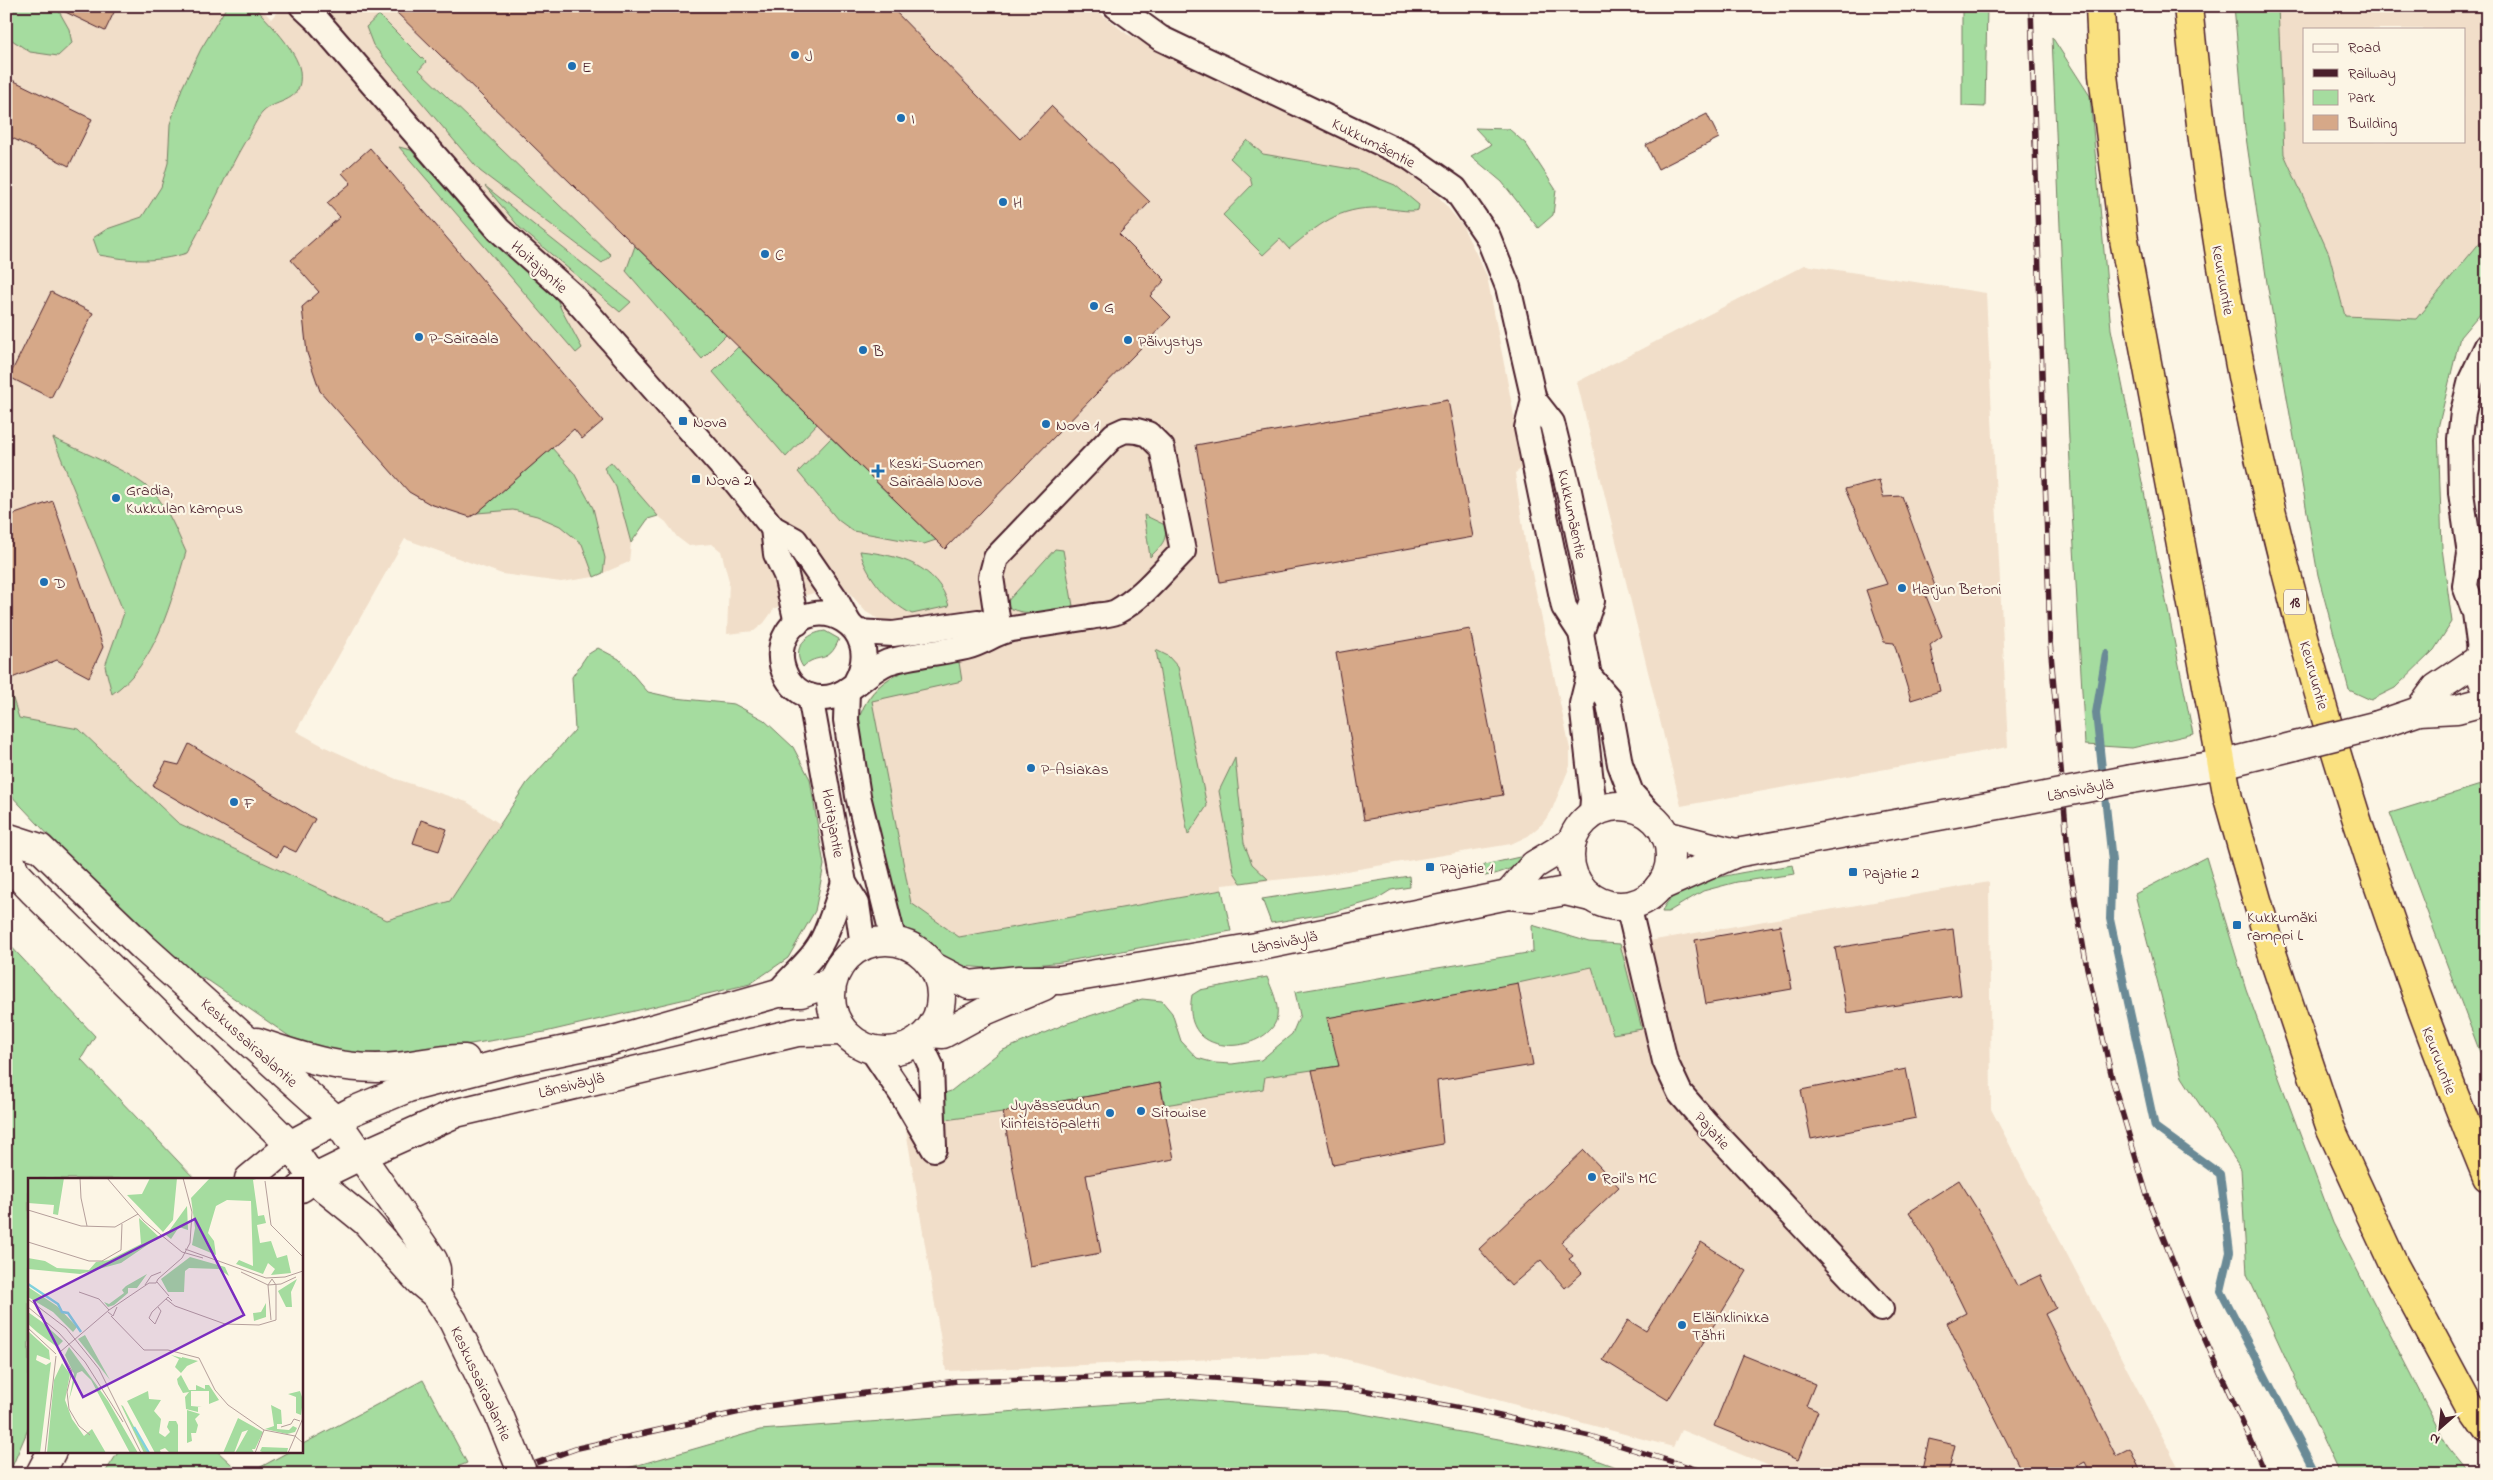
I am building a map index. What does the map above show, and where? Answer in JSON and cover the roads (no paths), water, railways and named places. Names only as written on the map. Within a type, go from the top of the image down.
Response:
[{"type":"highway","points":[[2100,6],[2103,75],[2123,234],[2228,798],[2272,956],[2331,1129],[2393,1263],[2468,1403],[2487,1430]]},
{"type":"highway","name":"Keuruuntie","points":[[2188,6],[2209,198],[2247,406],[2292,590],[2356,821],[2438,1059],[2487,1177]]},
{"type":"main road","points":[[2482,649],[2479,670],[2487,689]]},
{"type":"main road","points":[[2419,711],[2436,688],[2482,649]]},
{"type":"main road","name":"Länsiväylä","points":[[1659,887],[1736,853],[2222,764],[2378,725],[2419,711],[2457,709],[2487,701]]},
{"type":"main road","points":[[1611,806],[1628,806],[1658,825],[1670,854],[1668,871],[1659,887],[1642,901],[1628,905],[1609,905],[1590,897],[1575,882],[1570,866],[1572,842],[1581,824],[1592,812],[1611,806]]},
{"type":"main road","name":"Länsiväylä","points":[[1658,825],[1736,853]]},
{"type":"main road","name":"Keskussairaalantie","points":[[6,837],[40,848],[144,948],[336,1120],[433,1260],[436,1269],[436,1295]]},
{"type":"main road","points":[[1508,895],[1534,866],[1572,842]]},
{"type":"main road","name":"Keskussairaalantie","points":[[6,849],[15,872],[34,892],[290,1145],[307,1184],[366,1222],[419,1281],[436,1295],[454,1321],[500,1415],[523,1474]]},
{"type":"main road","name":"Länsiväylä","points":[[934,967],[969,985],[1019,980],[1060,980],[1256,947],[1508,895],[1532,897],[1565,891],[1590,897]]},
{"type":"main road","points":[[878,941],[894,942],[917,950],[934,967],[941,989],[942,1000],[935,1023],[924,1037],[896,1051],[872,1050],[860,1046],[842,1031],[831,1006],[832,982],[844,960],[863,946],[878,941]]},
{"type":"main road","name":"Länsiväylä","points":[[924,1037],[943,1034],[987,1010],[1060,980]]},
{"type":"main road","name":"Länsiväylä","points":[[251,1178],[290,1145],[336,1120],[408,1088],[512,1060],[610,1041],[778,993],[801,993],[832,982]]},
{"type":"main road","name":"Länsiväylä","points":[[307,1184],[362,1155],[456,1113],[798,1032],[842,1031]]},
{"type":"main road","points":[[247,1039],[304,1058],[358,1068],[396,1068],[451,1059],[512,1060]]},
{"type":"main road","points":[[40,1474],[51,1452]]},
{"type":"street","name":"Hoitajantie","points":[[302,6],[317,20],[499,230],[571,294],[773,528],[795,540],[852,627]]},
{"type":"street","name":"Kukkumäentie","points":[[1116,6],[1160,38],[1408,156],[1455,189],[1488,237],[1508,287],[1534,400],[1527,428],[1564,607],[1581,633],[1589,676],[1582,704],[1591,780],[1592,812]]},
{"type":"street","points":[[2482,649],[2475,613],[2466,586],[2470,554],[2461,493],[2460,439],[2463,412],[2471,380],[2487,346]]},
{"type":"street","points":[[852,686],[863,670],[865,656],[863,643],[852,627],[836,616],[823,614],[809,616],[797,622],[787,632],[782,645],[780,659],[784,673],[790,683],[810,696],[835,697],[852,686],[888,662],[967,647],[981,643],[1000,631],[1115,612],[1148,586],[1183,551],[1162,448],[1148,434],[1125,430],[1114,435],[996,558],[991,577],[1000,631]]},
{"type":"street","points":[[773,528],[776,554],[786,575],[797,622]]},
{"type":"street","points":[[2470,554],[2487,571]]},
{"type":"street","points":[[852,627],[893,634],[978,622],[1000,631]]},
{"type":"street","points":[[1589,676],[1608,698],[1620,764],[1631,793],[1658,825]]},
{"type":"street","name":"Hoitajantie","points":[[852,686],[846,720],[858,796],[894,942]]},
{"type":"street","name":"Hoitajantie","points":[[810,696],[844,883],[857,904],[863,946]]},
{"type":"street","points":[[778,993],[792,975],[813,955],[823,939],[844,883]]},
{"type":"street","name":"Pajatie","points":[[1628,905],[1665,1061],[1680,1093],[1881,1309]]},
{"type":"street","points":[[872,1050],[902,1093],[934,1149],[931,1066],[924,1037]]},
{"type":"waterway","points":[[2106,654],[2096,713],[2112,861],[2110,919],[2155,1127],[2220,1174],[2230,1252],[2221,1291],[2316,1474]]},
{"type":"railway","points":[[2031,6],[2050,642],[2069,862],[2087,968],[2113,1082],[2149,1202],[2197,1322],[2266,1474]]},
{"type":"railway","points":[[505,1474],[578,1448],[767,1406],[957,1381],[1174,1375],[1357,1389],[1477,1411],[1590,1436],[1711,1474]]},
{"type":"place","name":"J","points":[[795,55]]},
{"type":"place","name":"E","points":[[572,66]]},
{"type":"place","name":"I","points":[[901,118]]},
{"type":"place","name":"H","points":[[1003,202]]},
{"type":"place","name":"C","points":[[765,254]]},
{"type":"place","name":"G","points":[[1094,306]]},
{"type":"place","name":"P-Sairaala","points":[[419,337]]},
{"type":"place","name":"Päivystys","points":[[1128,340]]},
{"type":"place","name":"B","points":[[863,350]]},
{"type":"place","name":"Nova","points":[[683,421]]},
{"type":"place","name":"Nova 1","points":[[1046,424]]},
{"type":"place","name":"Keski-Suomen Sairaala Nova","points":[[878,471]]},
{"type":"place","name":"Nova 2","points":[[696,479]]},
{"type":"place","name":"Gradia, Kukkulan kampus","points":[[116,498]]},
{"type":"place","name":"D","points":[[44,582]]},
{"type":"place","name":"Harjun Betoni","points":[[1902,588]]},
{"type":"place","name":"P-Asiakas","points":[[1031,768]]},
{"type":"place","name":"F","points":[[234,802]]},
{"type":"place","name":"Pajatie 1","points":[[1430,867]]},
{"type":"place","name":"Pajatie 2","points":[[1853,872]]},
{"type":"place","name":"Kukkumäki ramppi L","points":[[2237,925]]},
{"type":"place","name":"Sitowise","points":[[1141,1111]]},
{"type":"place","name":"Jyvässeudun Kiinteistöpaletti","points":[[1110,1113]]},
{"type":"place","name":"Roil's MC","points":[[1592,1177]]},
{"type":"place","name":"Eläinklinikka Tähti","points":[[1682,1325]]}]
